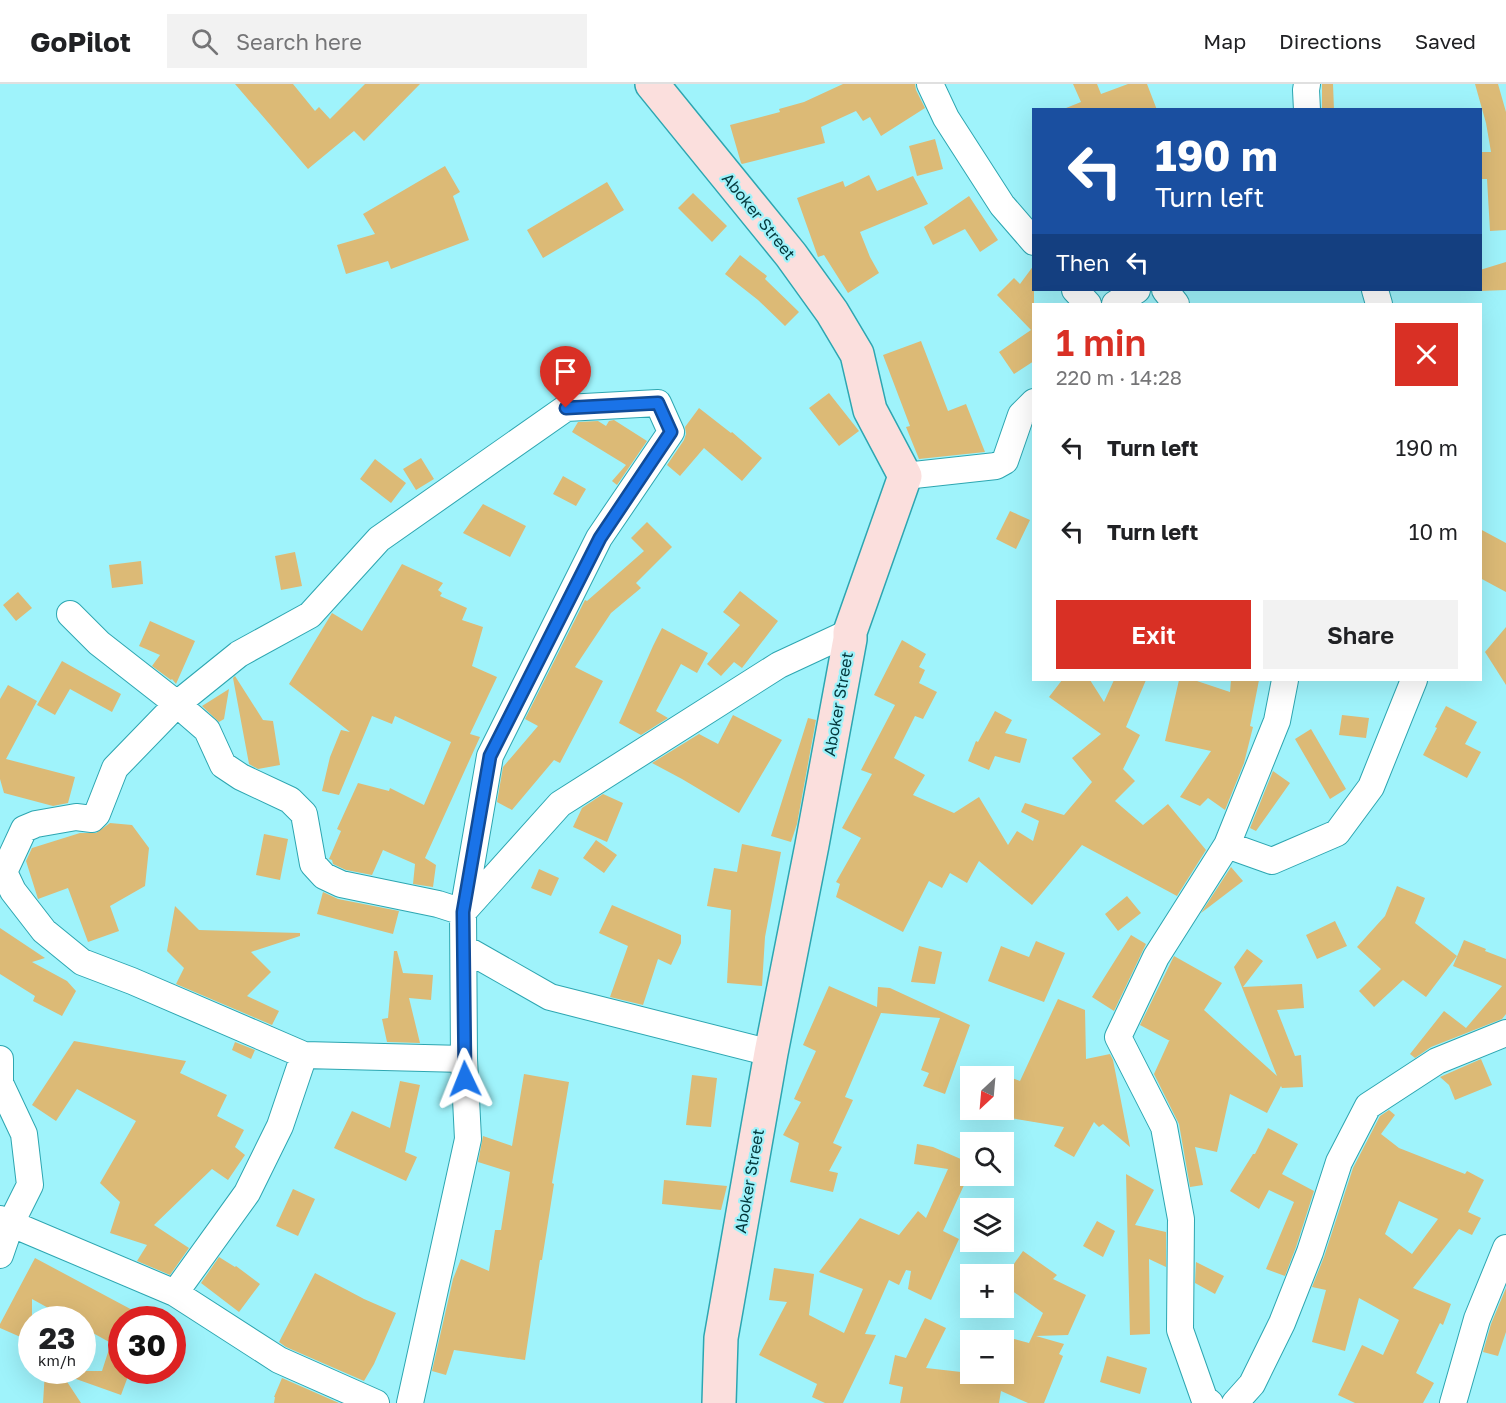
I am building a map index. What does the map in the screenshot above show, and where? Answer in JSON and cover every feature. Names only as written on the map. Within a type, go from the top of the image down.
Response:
[{"type":"main road","name":"Aboker Street","points":[[652,84],[791,255],[832,312],[857,354],[870,410],[905,476],[850,632],[812,845],[771,1053],[721,1338],[719,1403]]},
{"type":"street","points":[[930,84],[946,118],[1002,205],[1032,240]]},
{"type":"street","points":[[1307,84],[1307,108]]},
{"type":"street","points":[[1076,291],[1087,303]]},
{"type":"street","points":[[1117,303],[1135,291]]},
{"type":"street","points":[[1166,291],[1175,303]]},
{"type":"street","points":[[410,1403],[468,1139],[464,1059],[463,912],[490,756],[600,538],[671,432],[658,403],[566,408],[379,539],[310,615],[239,654],[177,704],[115,768],[97,814],[92,819],[76,817],[36,824],[24,829],[2,873],[45,931],[82,962],[304,1055],[464,1059]]},
{"type":"street","points":[[905,476],[996,466],[1005,461],[1021,415],[1032,404]]},
{"type":"street","points":[[70,614],[99,644],[207,730],[223,765],[241,777],[290,800],[304,814],[313,864],[324,876],[341,884],[438,904],[463,912]]},
{"type":"street","points":[[463,912],[560,804],[779,665],[850,632]]},
{"type":"street","points":[[1210,1403],[1204,1398],[1180,1330],[1181,1219],[1164,1127],[1118,1038],[1156,957],[1227,845],[1277,721],[1285,681]]},
{"type":"street","points":[[1227,845],[1272,861],[1337,833],[1371,787],[1414,681]]},
{"type":"street","points":[[464,948],[549,997],[771,1053]]},
{"type":"street","points":[[1235,1403],[1252,1384],[1282,1323],[1310,1252],[1339,1162],[1368,1106],[1437,1061],[1506,1033]]},
{"type":"street","points":[[175,1293],[247,1193],[280,1126],[304,1055]]},
{"type":"street","points":[[0,1059],[0,1083],[24,1134],[30,1185],[6,1221],[0,1255]]},
{"type":"street","points":[[6,1221],[175,1293],[279,1360],[376,1403]]},
{"type":"street","points":[[1454,1403],[1477,1319],[1506,1248]]},
{"type":"building","points":[[235,84],[293,84],[315,111],[319,107],[330,119],[365,84],[420,84],[364,141],[354,131],[308,169]]},
{"type":"building","points":[[843,84],[915,84],[925,108],[881,136],[870,117],[863,121],[856,111],[821,127],[825,143],[741,163],[730,125],[780,112],[779,109],[804,102]]},
{"type":"building","points":[[1073,84],[1097,84],[1101,94],[1128,84],[1147,84],[1156,108],[1066,108],[1081,102]]},
{"type":"building","points":[[1322,84],[1333,84],[1334,108],[1322,108]]},
{"type":"building","points":[[1475,84],[1498,84],[1506,112],[1506,230],[1490,231],[1487,179],[1482,179],[1482,152],[1491,152]]},
{"type":"building","points":[[935,139],[943,169],[917,176],[909,146]]},
{"type":"building","points":[[445,166],[460,192],[453,196],[469,240],[391,269],[388,261],[346,274],[337,245],[375,234],[363,214]]},
{"type":"building","points":[[869,175],[877,191],[913,176],[928,204],[860,232],[879,273],[848,293],[824,255],[818,257],[797,198],[843,181],[845,187]]},
{"type":"building","points":[[607,182],[624,210],[543,258],[527,230]]},
{"type":"building","points":[[693,193],[727,226],[712,242],[678,208]]},
{"type":"building","points":[[969,196],[998,240],[980,252],[965,229],[933,245],[924,227]]},
{"type":"building","points":[[740,255],[767,276],[765,279],[799,312],[785,326],[758,300],[725,274]]},
{"type":"building","points":[[1506,262],[1506,290],[1482,291],[1482,269]]},
{"type":"building","points":[[1032,268],[1034,303],[1032,303],[1032,362],[1014,374],[999,352],[1031,330],[997,295],[1014,278],[1020,284]]},
{"type":"building","points":[[921,341],[948,411],[966,404],[985,452],[919,459],[906,427],[910,426],[883,355]]},
{"type":"building","points":[[829,393],[859,431],[839,446],[809,408]]},
{"type":"building","points":[[699,408],[762,458],[742,481],[704,448],[680,476],[667,465],[684,440],[685,427]]},
{"type":"building","points":[[614,420],[647,441],[617,485],[612,481],[626,465],[572,432],[578,422],[598,421],[606,426],[609,421]]},
{"type":"building","points":[[421,458],[434,479],[416,490],[403,469]]},
{"type":"building","points":[[375,459],[406,483],[391,503],[360,479]]},
{"type":"building","points":[[563,476],[586,489],[576,506],[553,494]]},
{"type":"building","points":[[483,504],[526,526],[510,557],[463,533]]},
{"type":"building","points":[[1010,511],[1030,520],[1016,549],[996,539]]},
{"type":"building","points":[[647,522],[672,547],[636,583],[641,588],[611,613],[575,667],[603,681],[560,763],[554,760],[512,810],[497,802],[503,767],[538,726],[525,719],[585,600],[587,601],[644,551],[631,538]]},
{"type":"building","points":[[1482,530],[1506,543],[1506,592],[1482,579]]},
{"type":"building","points":[[295,552],[302,586],[281,590],[275,556]]},
{"type":"building","points":[[141,561],[143,584],[112,588],[109,565]]},
{"type":"building","points":[[402,564],[443,583],[438,590],[442,593],[440,596],[467,608],[462,620],[483,627],[472,666],[497,677],[470,734],[480,737],[425,858],[436,865],[433,887],[413,884],[415,864],[383,850],[372,875],[346,870],[333,864],[329,859],[341,831],[337,829],[358,783],[389,791],[390,788],[424,805],[451,742],[395,716],[392,724],[372,716],[339,795],[322,791],[330,757],[341,730],[350,732],[289,684],[332,613],[362,631]]},
{"type":"building","points":[[740,591],[778,621],[742,668],[734,662],[721,676],[707,664],[740,625],[723,612]]},
{"type":"building","points":[[18,592],[32,608],[16,621],[3,605]]},
{"type":"building","points":[[150,621],[195,641],[176,684],[152,666],[160,655],[139,646]]},
{"type":"building","points":[[1506,627],[1506,685],[1485,652]]},
{"type":"building","points":[[662,628],[708,653],[697,673],[681,664],[656,711],[668,718],[641,735],[619,723]]},
{"type":"building","points":[[902,640],[926,654],[919,667],[925,670],[919,683],[937,692],[923,719],[915,716],[894,758],[925,775],[913,795],[954,813],[979,797],[1008,845],[1017,831],[1033,841],[1039,821],[1021,812],[1025,803],[1064,815],[1092,782],[1072,758],[1101,734],[1049,697],[1061,681],[1091,681],[1104,702],[1114,681],[1146,681],[1126,727],[1140,735],[1123,769],[1135,781],[1115,801],[1143,825],[1168,804],[1206,850],[1177,896],[1082,845],[1032,905],[979,861],[967,883],[950,873],[942,888],[929,881],[903,932],[836,897],[840,884],[836,882],[861,838],[842,828],[872,774],[861,770],[895,705],[874,695]]},
{"type":"building","points":[[62,661],[121,694],[112,712],[70,689],[55,715],[37,705]]},
{"type":"building","points":[[235,676],[263,720],[273,721],[280,765],[258,769],[249,764],[233,678]]},
{"type":"building","points":[[1179,681],[1197,681],[1230,692],[1231,681],[1259,681],[1250,726],[1253,727],[1244,763],[1225,810],[1208,798],[1200,806],[1180,797],[1211,751],[1165,741]]},
{"type":"building","points":[[8,685],[37,701],[6,759],[75,777],[68,803],[53,806],[4,793],[0,779],[0,699]]},
{"type":"building","points":[[229,689],[224,719],[219,722],[202,706]]},
{"type":"building","points":[[1446,706],[1477,722],[1465,744],[1481,752],[1467,778],[1423,755]]},
{"type":"building","points":[[995,711],[1012,720],[1005,733],[1027,739],[1020,763],[995,756],[989,770],[968,761],[976,741],[978,742]]},
{"type":"building","points":[[733,715],[782,740],[739,813],[652,763],[699,734],[718,744]]},
{"type":"building","points":[[1342,715],[1369,718],[1366,738],[1339,735]]},
{"type":"building","points":[[808,718],[816,720],[797,824],[791,842],[771,836]]},
{"type":"building","points":[[1311,729],[1346,789],[1330,799],[1295,739]]},
{"type":"building","points":[[1273,771],[1290,783],[1256,831],[1250,828]]},
{"type":"building","points":[[603,794],[623,803],[607,842],[573,827],[582,808]]},
{"type":"building","points":[[110,823],[132,825],[149,848],[145,886],[110,906],[119,931],[88,942],[68,888],[38,899],[26,861],[32,848],[80,833],[96,833]]},
{"type":"building","points":[[264,834],[288,839],[280,880],[256,875]]},
{"type":"building","points":[[596,840],[617,855],[604,873],[583,858]]},
{"type":"building","points":[[742,844],[781,852],[765,937],[762,986],[727,983],[731,910],[707,906],[714,868],[737,872]]},
{"type":"building","points":[[1231,867],[1243,881],[1201,913]]},
{"type":"building","points":[[539,869],[559,878],[551,896],[531,888]]},
{"type":"building","points":[[1397,886],[1425,898],[1415,923],[1457,956],[1426,997],[1403,980],[1374,1007],[1359,991],[1381,969],[1357,947],[1385,916]]},
{"type":"building","points":[[323,892],[338,899],[399,911],[393,934],[317,914]]},
{"type":"building","points":[[1127,896],[1141,913],[1118,931],[1105,914]]},
{"type":"building","points":[[612,905],[681,935],[681,943],[671,965],[658,959],[643,1005],[610,997],[628,946],[599,933]]},
{"type":"building","points":[[175,906],[199,930],[300,933],[300,936],[251,952],[271,972],[247,996],[279,1011],[272,1025],[176,984],[184,968],[167,951]]},
{"type":"building","points":[[1335,921],[1347,946],[1317,959],[1306,935]]},
{"type":"building","points":[[0,928],[45,958],[32,962],[67,981],[76,991],[62,1016],[33,1001],[35,996],[0,974]]},
{"type":"building","points":[[1131,935],[1146,944],[1114,1011],[1092,997]]},
{"type":"building","points":[[1464,940],[1506,959],[1506,1014],[1502,1019],[1431,1047],[1415,1058],[1410,1054],[1444,1011],[1466,1028],[1502,986],[1453,966]]},
{"type":"building","points":[[1036,941],[1065,953],[1044,1002],[988,981],[1001,946],[1029,957]]},
{"type":"building","points":[[919,946],[942,952],[935,984],[911,982]]},
{"type":"building","points":[[1247,949],[1263,961],[1243,987],[1302,984],[1304,1008],[1277,1010],[1295,1056],[1301,1055],[1303,1087],[1282,1088],[1281,1086],[1267,1113],[1230,1094],[1217,1152],[1195,1147],[1203,1185],[1190,1187],[1179,1124],[1154,1074],[1170,1041],[1140,1025],[1174,956],[1222,983],[1204,1010],[1277,1076],[1234,967]]},
{"type":"building","points":[[394,951],[397,951],[403,973],[433,975],[431,1000],[409,998],[420,1043],[387,1042],[382,1019],[388,1018]]},
{"type":"building","points":[[829,986],[877,1007],[878,987],[890,988],[970,1025],[945,1094],[923,1086],[929,1073],[921,1070],[940,1018],[881,1013],[845,1097],[853,1100],[833,1143],[842,1147],[829,1171],[838,1173],[833,1192],[790,1182],[799,1143],[783,1135],[801,1102],[794,1099],[816,1051],[803,1045]]},
{"type":"building","points":[[1058,999],[1085,1010],[1086,1059],[1110,1054],[1113,1060],[1130,1147],[1103,1124],[1099,1127],[1094,1122],[1074,1157],[1054,1146],[1064,1127],[1014,1119],[1014,1079],[1020,1081]]},
{"type":"building","points":[[74,1041],[186,1061],[180,1073],[227,1095],[217,1116],[244,1130],[235,1147],[245,1155],[228,1180],[212,1169],[154,1225],[189,1248],[170,1275],[137,1261],[147,1245],[110,1233],[120,1202],[100,1183],[136,1121],[77,1089],[56,1121],[32,1105]]},
{"type":"building","points":[[235,1042],[255,1050],[251,1059],[232,1050]]},
{"type":"building","points":[[1481,1059],[1492,1085],[1455,1100],[1449,1085],[1440,1077]]},
{"type":"building","points":[[524,1074],[569,1082],[525,1360],[454,1350],[446,1375],[432,1371],[453,1279],[461,1259],[489,1271],[495,1230],[501,1230],[510,1172],[478,1162],[483,1136],[512,1146]]},
{"type":"building","points":[[692,1075],[717,1078],[711,1127],[686,1125]]},
{"type":"building","points":[[400,1081],[420,1085],[405,1152],[417,1157],[406,1181],[334,1148],[352,1111],[390,1128]]},
{"type":"building","points":[[1389,1110],[1395,1115],[1381,1134],[1399,1148],[1465,1174],[1467,1171],[1484,1180],[1468,1212],[1481,1218],[1472,1235],[1459,1229],[1413,1288],[1451,1304],[1443,1325],[1440,1323],[1416,1373],[1434,1383],[1423,1403],[1355,1403],[1338,1395],[1362,1345],[1383,1355],[1399,1320],[1359,1298],[1345,1351],[1312,1342],[1326,1290],[1312,1287],[1353,1168],[1380,1116]],"holes":[[[1399,1201],[1438,1219],[1412,1254],[1385,1234]]]},
{"type":"building","points":[[1268,1128],[1298,1144],[1282,1174],[1314,1191],[1285,1276],[1266,1269],[1294,1202],[1269,1190],[1259,1209],[1230,1191],[1255,1154]]},
{"type":"building","points":[[917,1144],[933,1147],[960,1159],[960,1186],[964,1186],[943,1231],[959,1239],[931,1300],[908,1289],[911,1271],[906,1270],[899,1285],[889,1280],[865,1334],[876,1335],[843,1403],[825,1403],[812,1397],[817,1384],[759,1355],[787,1302],[769,1300],[774,1268],[814,1274],[809,1315],[844,1333],[863,1289],[819,1272],[860,1218],[899,1235],[918,1211],[926,1218],[948,1169],[914,1164]]},
{"type":"building","points":[[1126,1174],[1154,1190],[1135,1225],[1166,1232],[1166,1267],[1149,1259],[1150,1334],[1130,1335]]},
{"type":"building","points":[[664,1180],[727,1186],[721,1210],[662,1204]]},
{"type":"building","points":[[293,1189],[315,1199],[298,1236],[276,1226]]},
{"type":"building","points":[[1097,1221],[1115,1231],[1103,1257],[1083,1246]]},
{"type":"building","points":[[1023,1251],[1057,1275],[1053,1279],[1086,1295],[1068,1335],[1036,1336],[1064,1344],[1059,1354],[1063,1356],[1044,1403],[1028,1403],[1001,1391],[999,1403],[900,1403],[903,1387],[889,1384],[895,1355],[906,1358],[925,1318],[946,1328],[926,1368],[960,1372],[960,1384],[1014,1384],[1014,1339],[1029,1343],[1043,1313],[1014,1292],[1014,1264]]},
{"type":"building","points":[[219,1257],[236,1266],[260,1284],[239,1312],[201,1283]]},
{"type":"building","points":[[35,1258],[125,1306],[108,1306],[108,1341],[96,1335],[96,1306],[45,1306],[32,1299],[32,1306],[18,1306],[18,1336],[0,1328]]},
{"type":"building","points":[[1196,1262],[1224,1276],[1215,1294],[1195,1283]]},
{"type":"building","points":[[315,1273],[396,1313],[374,1364],[364,1381],[279,1342]]},
{"type":"building","points":[[1506,1288],[1506,1332],[1498,1356],[1483,1352],[1491,1324]]},
{"type":"building","points":[[108,1352],[108,1384],[125,1384],[121,1395],[90,1384],[96,1384],[96,1371],[102,1371]]},
{"type":"building","points":[[1107,1356],[1147,1368],[1140,1394],[1100,1382]]},
{"type":"building","points":[[282,1378],[339,1403],[274,1403],[274,1397]]},
{"type":"building","points":[[44,1384],[69,1384],[81,1403],[43,1403]]},
{"type":"route","points":[[465,1079],[463,912],[490,756],[600,538],[671,432],[658,403],[566,408]]}]
